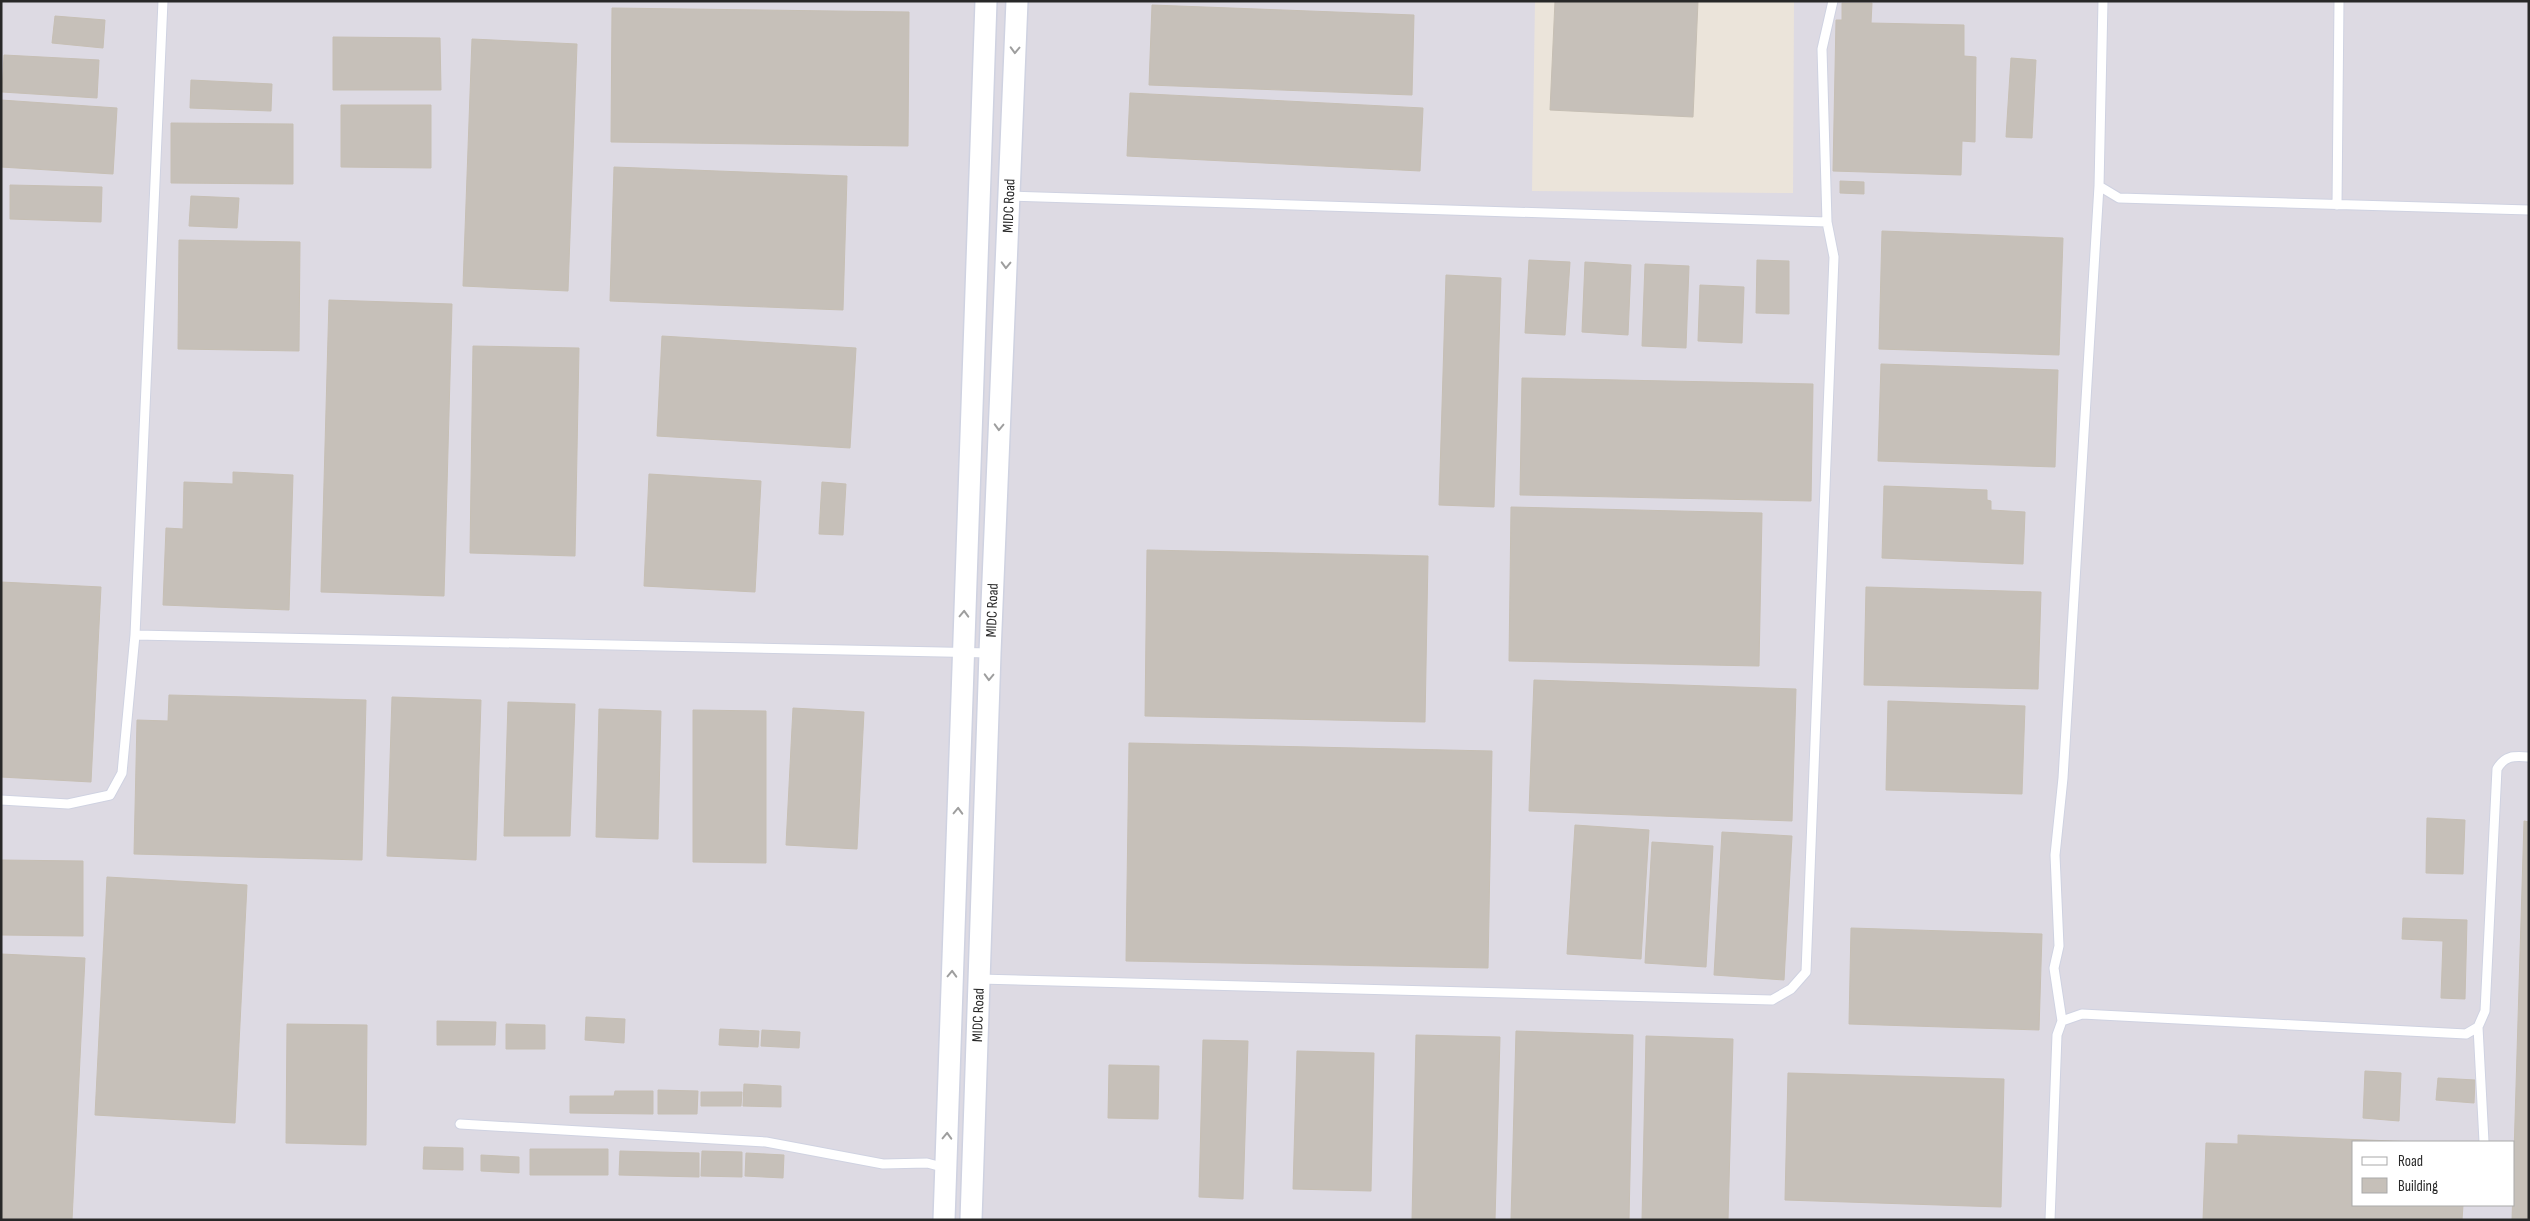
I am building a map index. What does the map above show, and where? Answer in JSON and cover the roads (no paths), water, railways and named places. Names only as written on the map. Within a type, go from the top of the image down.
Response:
[{"type":"street","name":"MIDC Road","points":[[944,1220],[986,1]]},
{"type":"street","name":"MIDC Road","points":[[971,1220],[990,653],[1017,1]]},
{"type":"lane","points":[[1,800],[68,804],[110,796],[122,773],[135,635],[163,1]]},
{"type":"lane","points":[[979,979],[1772,1000],[1791,989],[1806,972],[1834,257],[1827,222],[1822,49],[1833,1]]},
{"type":"lane","points":[[2050,1220],[2057,1035],[2062,1021],[2054,968],[2059,946],[2055,855],[2063,778],[2099,186],[2103,1]]},
{"type":"lane","points":[[2337,205],[2339,1]]},
{"type":"lane","points":[[2099,186],[2119,198],[2529,210]]},
{"type":"lane","points":[[1009,196],[1827,222]]},
{"type":"lane","points":[[135,635],[990,653]]},
{"type":"lane","points":[[2484,1141],[2478,1027],[2485,1010],[2496,769],[2502,761],[2510,756],[2529,757]]},
{"type":"lane","points":[[2062,1021],[2082,1014],[2466,1034],[2478,1027]]},
{"type":"lane","points":[[460,1124],[766,1142],[883,1164],[927,1163],[946,1168]]}]
